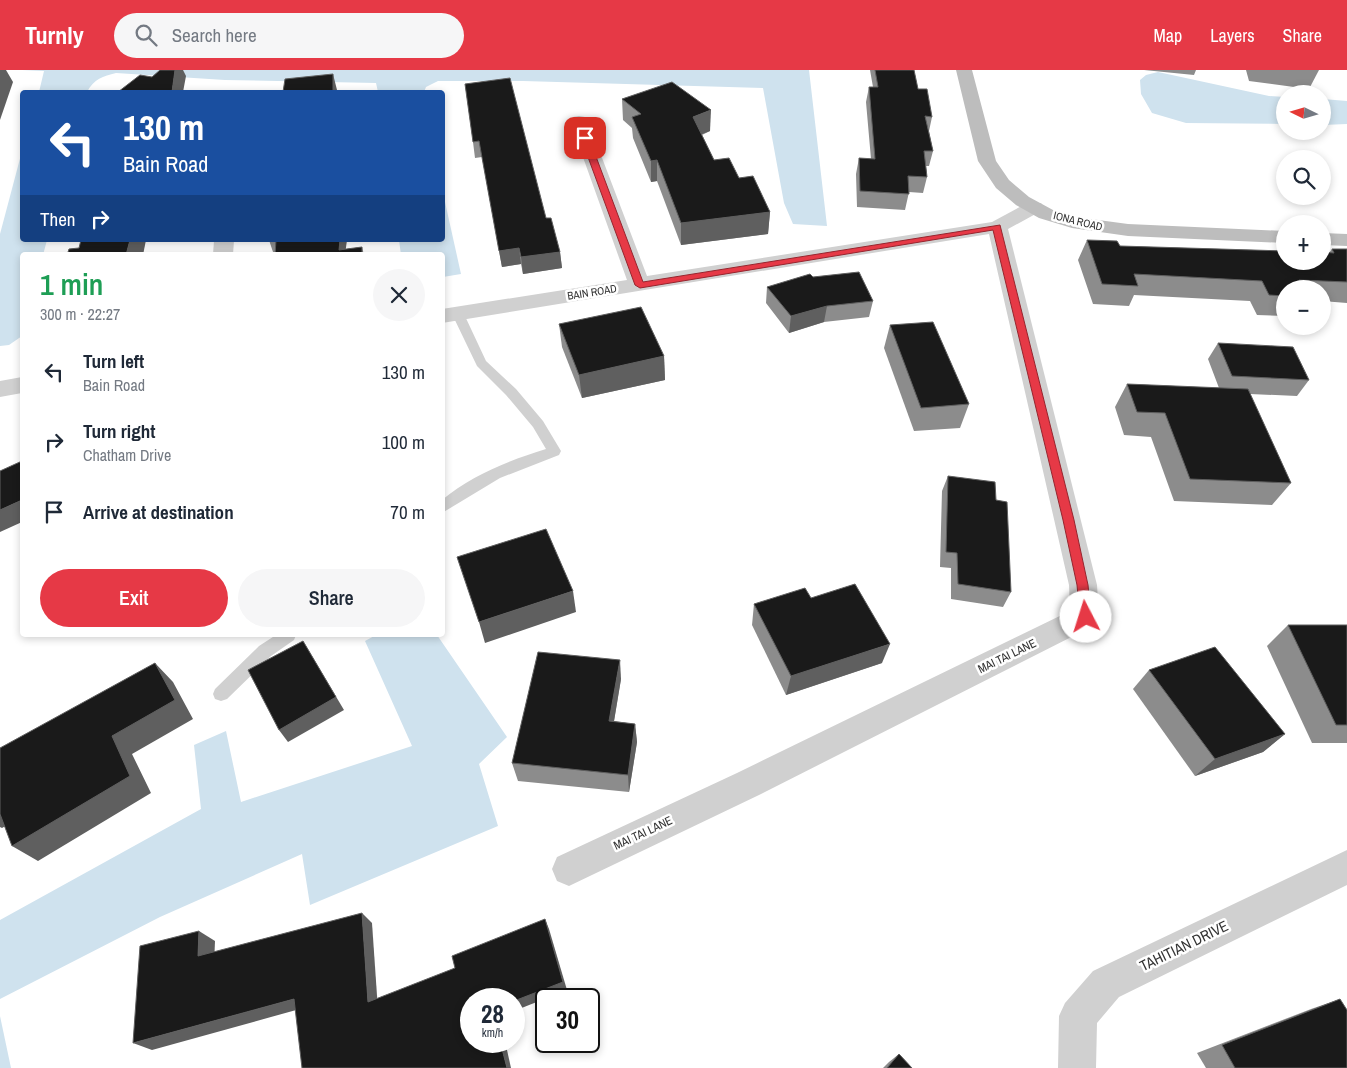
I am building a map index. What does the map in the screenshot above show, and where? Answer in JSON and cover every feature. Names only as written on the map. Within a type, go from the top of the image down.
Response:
[{"type":"street","name":"IONA ROAD","points":[[964,70],[987,162],[994,176],[1008,191],[1034,208],[1064,220],[1124,231],[1276,237]]},
{"type":"street","points":[[579,121],[640,285]]},
{"type":"street","name":"BAIN ROAD","points":[[450,315],[997,227],[1034,208]]},
{"type":"street","name":"MAI TAI LANE","points":[[569,869],[748,784],[1086,617],[1082,585],[1070,530],[997,227]]},
{"type":"street","points":[[1331,239],[1347,240]]},
{"type":"street","points":[[0,389],[20,385]]},
{"type":"street","name":"TAHITIAN DRIVE","points":[[1077,1068],[1078,1016],[1106,984],[1347,867]]},
{"type":"lane","points":[[445,506],[480,483],[521,461],[554,451],[538,424],[481,364],[450,315]]},
{"type":"lane","points":[[221,694],[265,651],[285,637]]},
{"type":"water","points":[[22,70],[809,70],[827,226],[793,224],[784,203],[763,88],[523,81],[438,81],[426,87],[425,90],[378,90],[376,83],[225,80],[116,73],[99,79],[88,90],[39,90],[44,71]]},
{"type":"water","points":[[1158,72],[1276,96],[1276,124],[1186,123],[1152,113],[1141,94],[1140,80],[1146,75]]},
{"type":"water","points":[[1331,100],[1347,101],[1347,124],[1331,125]]},
{"type":"water","points":[[20,159],[20,242],[46,242],[44,252],[20,252],[20,337],[9,345],[0,346],[0,234]]},
{"type":"water","points":[[445,202],[461,274],[445,277],[445,252],[401,252],[399,242],[445,242]]},
{"type":"water","points":[[372,637],[438,637],[507,737],[479,764],[498,826],[310,905],[302,854],[160,917],[0,999],[0,920],[201,809],[194,745],[226,731],[241,802],[412,746],[365,641]]},
{"type":"water","points":[[0,1016],[11,1068],[0,1068]]},
{"type":"building","points":[[160,70],[175,70],[172,90],[121,90],[140,75],[152,77]]},
{"type":"building","points":[[875,70],[914,70],[918,89],[927,89],[932,117],[925,116],[933,151],[924,151],[927,177],[908,176],[909,194],[860,191],[859,158],[875,159],[869,87],[878,87]]},
{"type":"building","points":[[333,74],[333,90],[283,90],[285,79]]},
{"type":"building","points":[[510,78],[546,218],[551,218],[560,252],[521,257],[519,248],[499,251],[479,141],[473,142],[465,84]]},
{"type":"building","points":[[672,82],[711,110],[693,117],[714,160],[729,158],[739,178],[753,176],[770,212],[681,223],[657,160],[651,161],[632,117],[641,114],[622,99]]},
{"type":"building","points":[[1087,240],[1117,241],[1120,246],[1276,251],[1276,270],[1331,270],[1331,253],[1334,253],[1332,249],[1347,249],[1347,282],[1331,280],[1276,280],[1276,295],[1269,295],[1262,281],[1134,274],[1138,286],[1102,284]]},
{"type":"building","points":[[80,242],[129,242],[127,252],[68,252],[69,249],[79,248]]},
{"type":"building","points":[[276,242],[340,242],[339,250],[362,247],[362,252],[275,252]]},
{"type":"building","points":[[859,272],[873,301],[827,306],[791,316],[767,287],[810,274],[813,277]]},
{"type":"building","points":[[641,307],[664,356],[579,375],[559,324]]},
{"type":"building","points":[[933,322],[969,404],[921,408],[890,325]]},
{"type":"building","points":[[1218,343],[1293,347],[1309,380],[1232,376]]},
{"type":"building","points":[[1127,384],[1248,389],[1291,483],[1190,479],[1165,413],[1137,412]]},
{"type":"building","points":[[20,462],[20,501],[0,510],[0,471]]},
{"type":"building","points":[[948,476],[995,482],[996,500],[1007,502],[1011,592],[958,584],[957,553],[946,552]]},
{"type":"building","points":[[546,529],[573,591],[479,622],[457,557]]},
{"type":"building","points":[[855,584],[890,644],[791,676],[754,604],[805,588],[811,598]]},
{"type":"building","points":[[1288,625],[1347,625],[1347,725],[1336,725]]},
{"type":"building","points":[[303,641],[336,697],[279,730],[248,670]]},
{"type":"building","points":[[1215,647],[1285,734],[1215,759],[1149,670]]},
{"type":"building","points":[[538,652],[620,660],[609,721],[635,724],[628,775],[512,763]]},
{"type":"building","points":[[155,663],[175,700],[112,736],[130,776],[12,846],[0,814],[0,748]]},
{"type":"building","points":[[362,913],[368,1002],[455,968],[452,956],[545,919],[563,982],[548,988],[535,988],[535,993],[525,997],[525,988],[460,988],[460,1053],[503,1053],[507,1068],[302,1068],[294,999],[133,1043],[140,946],[199,931],[198,956]]},
{"type":"building","points":[[1340,999],[1347,1010],[1347,1068],[1235,1068],[1222,1045]]},
{"type":"building","points":[[899,1054],[912,1068],[887,1068]]},
{"type":"route","points":[[585,138],[640,285],[997,227],[1068,520],[1082,585],[1086,617]]}]
